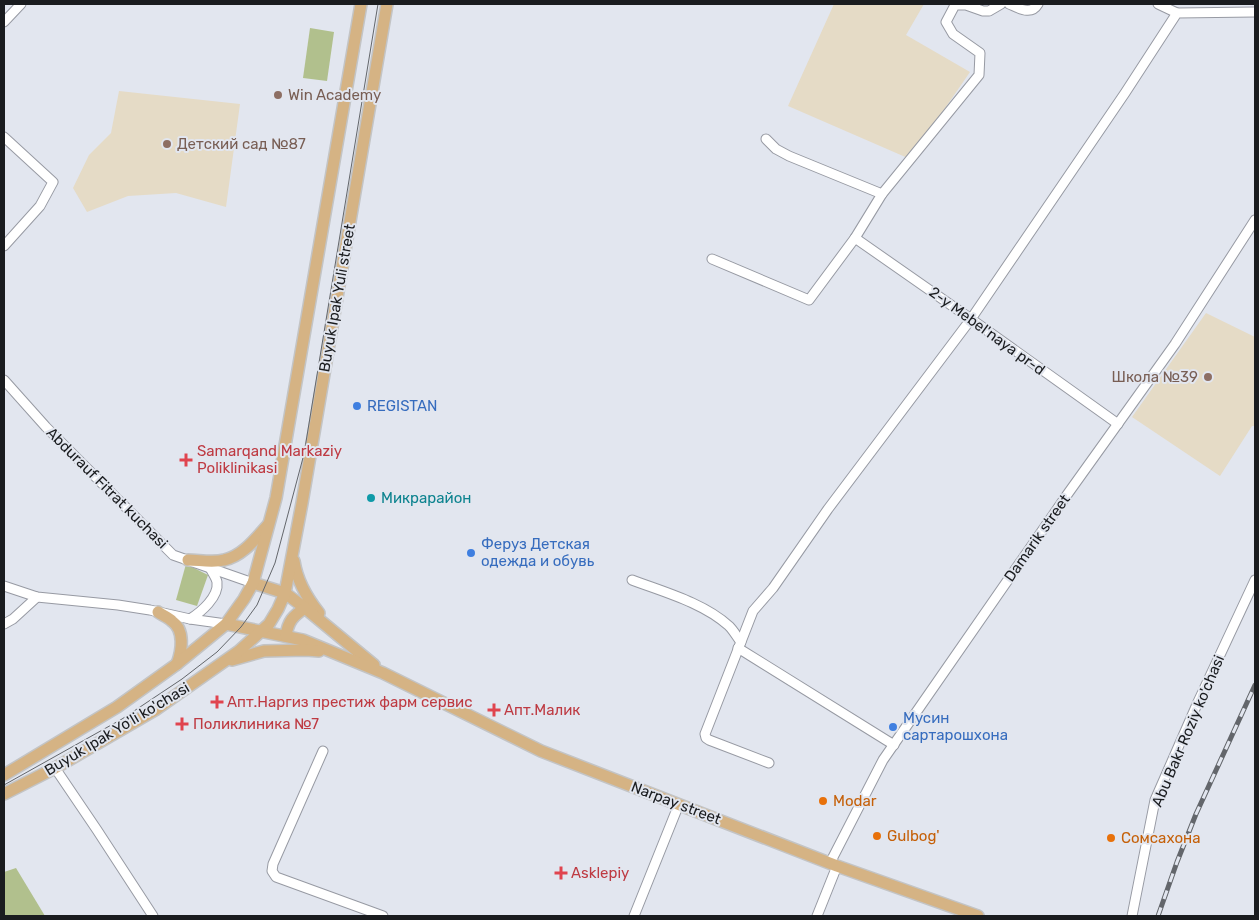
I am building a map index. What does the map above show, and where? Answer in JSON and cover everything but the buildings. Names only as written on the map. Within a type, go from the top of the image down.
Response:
[{"type":"main road","name":"Buyuk Ipak Yuli street","points":[[253,583],[276,498],[361,4]]},
{"type":"main road","name":"Buyuk Ipak Yuli street","points":[[286,593],[387,4]]},
{"type":"main road","points":[[188,560],[225,560],[240,553],[269,524]]},
{"type":"main road","points":[[292,554],[300,585],[314,607],[335,632]]},
{"type":"main road","points":[[253,583],[286,593]]},
{"type":"main road","name":"Buyuk Ipak Yo'li ko'chasi","points":[[4,775],[116,707],[177,664],[226,624],[244,600],[253,583]]},
{"type":"main road","name":"Buyuk Ipak Yo'li ko'chasi","points":[[4,794],[55,768],[155,710],[239,651],[269,624],[286,593]]},
{"type":"main road","name":"Narpay street","points":[[286,593],[383,672]]},
{"type":"main road","points":[[286,636],[290,620],[306,608]]},
{"type":"main road","points":[[158,612],[177,625],[182,645],[177,664]]},
{"type":"main road","name":"Narpay street","points":[[226,624],[303,640],[383,672],[541,751],[834,865],[978,916]]},
{"type":"main road","points":[[223,662],[264,651],[306,650],[336,654]]},
{"type":"street","points":[[4,22],[21,4]]},
{"type":"street","points":[[712,259],[809,300],[855,238],[882,194],[979,75],[980,53],[953,34],[946,22],[955,4],[989,11],[1001,4]]},
{"type":"street","points":[[1009,4],[1030,11],[1036,8],[1038,4]]},
{"type":"street","points":[[1158,4],[1177,13],[1255,12]]},
{"type":"street","points":[[769,763],[710,740],[704,734],[753,611],[774,588],[828,509],[971,319],[1125,93],[1177,13]]},
{"type":"street","points":[[4,137],[53,182],[40,206],[4,246]]},
{"type":"street","points":[[766,139],[776,149],[789,156],[882,194]]},
{"type":"street","name":"Damarik street","points":[[817,916],[834,865],[883,760],[1175,344],[1255,220]]},
{"type":"street","name":"2-y Mebel'naya pr-d","points":[[855,238],[1118,424]]},
{"type":"street","name":"Abdurauf Fitrat kuchasi","points":[[4,380],[46,427],[173,555],[253,583]]},
{"type":"street","points":[[190,619],[199,613],[213,598],[217,584],[210,568]]},
{"type":"street","points":[[632,580],[683,599],[717,616],[731,628],[740,645],[894,744]]},
{"type":"street","name":"Abu Bakr Roziy ko'chasi","points":[[1132,916],[1155,800],[1255,580]]},
{"type":"street","points":[[4,586],[37,597],[118,605],[226,624]]},
{"type":"street","points":[[4,624],[13,619],[37,597]]},
{"type":"street","points":[[323,751],[273,864],[272,871],[276,877],[383,916]]},
{"type":"street","points":[[55,768],[153,916]]},
{"type":"street","points":[[634,916],[679,804]]},
{"type":"shaded area","points":[[834,4],[924,4],[906,35],[970,72],[910,159],[788,106]]},
{"type":"shaded area","name":"Детский сад №87","points":[[119,91],[240,104],[226,207],[176,193],[128,196],[87,212],[73,188],[89,155],[111,133]]},
{"type":"shaded area","name":"Школа №39","points":[[1206,313],[1255,337],[1255,426],[1252,426],[1220,476],[1132,417]]},
{"type":"green space","points":[[310,28],[334,32],[327,81],[303,78]]},
{"type":"green space","points":[[186,564],[208,575],[197,606],[176,600]]},
{"type":"green space","points":[[16,868],[45,916],[4,916],[4,872]]},
{"type":"tram line","points":[[4,785],[122,719],[182,679],[217,652],[241,627],[257,605],[275,563],[304,454],[378,4]]},
{"type":"railway","points":[[1158,916],[1196,814],[1255,685]]},
{"type":"place","name":"Win Academy","points":[[278,95]]},
{"type":"place","name":"Детский сад №87","points":[[167,144]]},
{"type":"place","name":"Школа №39","points":[[1208,377]]},
{"type":"place","name":"REGISTAN","points":[[357,406]]},
{"type":"place","name":"Samarqand Markaziy Poliklinikasi","points":[[186,460]]},
{"type":"place","name":"Микрарайон","points":[[371,498]]},
{"type":"place","name":"Феруз Детская одежда и обувь","points":[[471,553]]},
{"type":"place","name":"Апт.Наргиз престиж фарм сервис","points":[[217,702]]},
{"type":"place","name":"Апт.Малик","points":[[494,710]]},
{"type":"place","name":"Поликлиника №7","points":[[182,724]]},
{"type":"place","name":"Мусин сартарошхона","points":[[893,727]]},
{"type":"place","name":"Modar","points":[[823,801]]},
{"type":"place","name":"Gulbog'","points":[[877,836]]},
{"type":"place","name":"Сомсахона","points":[[1111,838]]},
{"type":"place","name":"Asklepiy","points":[[561,873]]}]
